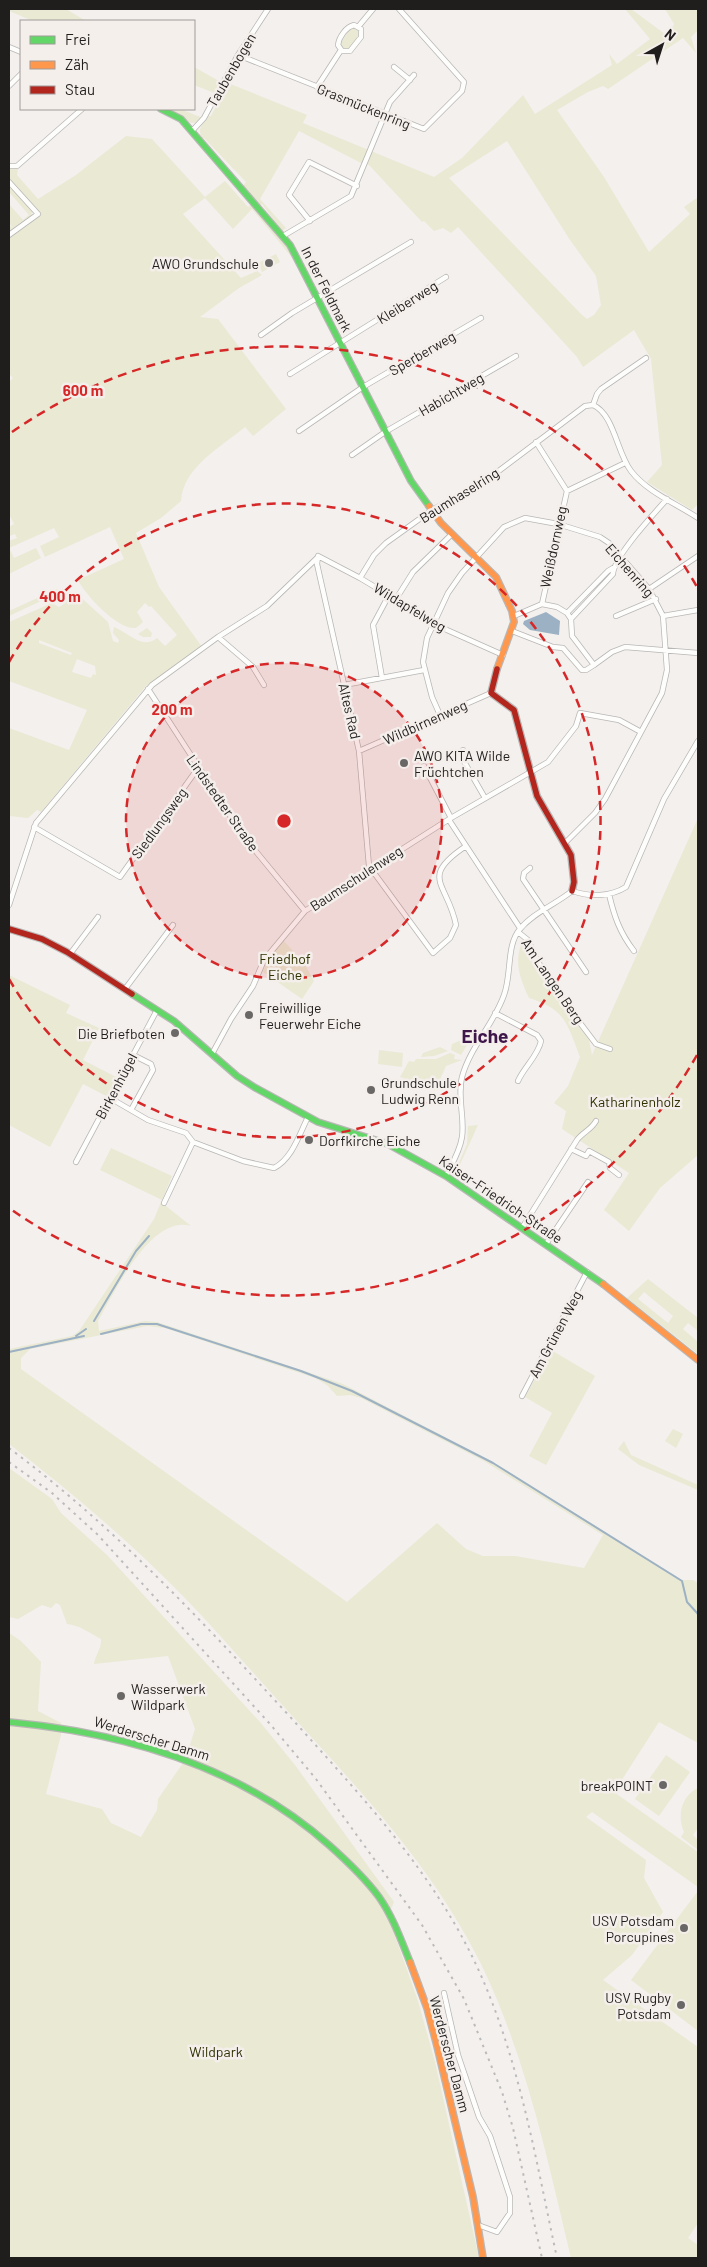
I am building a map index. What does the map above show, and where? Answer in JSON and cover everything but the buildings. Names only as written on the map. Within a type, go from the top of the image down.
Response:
[{"type":"street","name":"Taubenbogen","points":[[192,131],[204,118],[238,55],[268,9]]},
{"type":"street","points":[[341,50],[338,45],[339,39],[349,27],[358,27],[374,9]]},
{"type":"street","name":"Grasmückenring","points":[[238,55],[418,128],[426,128],[462,91],[465,85],[462,79],[399,9]]},
{"type":"street","points":[[341,50],[350,51],[360,39],[362,32],[358,27]]},
{"type":"street","points":[[317,87],[341,50]]},
{"type":"street","points":[[394,67],[410,80]]},
{"type":"street","points":[[9,86],[20,75]]},
{"type":"street","points":[[283,236],[346,200],[357,186],[392,98],[414,75]]},
{"type":"street","points":[[9,166],[17,166],[81,110]]},
{"type":"street","name":"In der Feldmark","points":[[163,110],[181,119],[283,236],[298,257],[411,481],[452,534],[496,577],[514,616]]},
{"type":"street","points":[[310,221],[289,194],[309,162],[357,186]]},
{"type":"street","points":[[9,182],[38,214],[9,235]]},
{"type":"street","points":[[261,335],[318,297],[411,242]]},
{"type":"street","name":"Kleiberweg","points":[[290,374],[446,277]]},
{"type":"street","name":"Sperberweg","points":[[299,430],[363,387],[481,318]]},
{"type":"street","name":"Habichtweg","points":[[352,455],[386,432],[516,356]]},
{"type":"street","name":"Baumhaselring","points":[[360,578],[374,555],[432,510],[488,480],[578,410],[593,405],[597,394],[602,389],[646,358]]},
{"type":"street","points":[[593,405],[605,414],[625,463],[640,481],[698,518]]},
{"type":"street","points":[[536,442],[567,491],[625,463]]},
{"type":"street","name":"Weißdornweg","points":[[542,604],[558,524],[567,491]]},
{"type":"street","points":[[594,664],[572,636],[570,619],[567,613],[608,570],[613,568],[640,529],[667,499]]},
{"type":"street","name":"Eichenring","points":[[440,715],[424,670],[424,649],[434,622],[454,583],[492,537],[512,522],[526,518],[558,524],[600,537],[621,556],[650,589],[663,616],[668,670],[665,686],[605,799],[565,843]]},
{"type":"street","points":[[396,600],[413,572],[452,534]]},
{"type":"street","points":[[9,905],[34,827],[148,689],[164,674],[267,606],[318,556]]},
{"type":"street","name":"Wildapfelweg","points":[[318,556],[360,578],[434,622],[503,655]]},
{"type":"street","name":"Altes Rad","points":[[318,556],[317,564],[359,751],[370,868]]},
{"type":"street","points":[[650,589],[698,556]]},
{"type":"street","points":[[570,619],[604,586],[613,574],[613,568]]},
{"type":"street","points":[[382,678],[373,625],[389,595]]},
{"type":"street","points":[[616,616],[656,599]]},
{"type":"street","name":"Weißdornweg","points":[[514,616],[542,604],[557,607],[567,613]]},
{"type":"street","points":[[663,616],[698,610]]},
{"type":"street","points":[[514,616],[512,631],[492,681],[491,693],[514,710],[529,773],[544,810],[565,843],[573,868],[572,891]]},
{"type":"street","points":[[512,631],[563,648],[582,670],[586,670],[612,652],[625,647],[698,653]]},
{"type":"street","points":[[218,637],[252,667],[264,685]]},
{"type":"street","points":[[344,685],[424,670]]},
{"type":"street","name":"Lindstedter Straße","points":[[148,689],[244,836],[306,911]]},
{"type":"street","name":"Wildbirnenweg","points":[[359,751],[491,693]]},
{"type":"street","name":"Baumschulenweg","points":[[212,1054],[226,1028],[254,986],[264,960],[306,911],[370,868],[529,773],[554,756],[576,726],[580,712],[619,720],[641,732]]},
{"type":"street","points":[[446,1176],[462,1136],[459,1100],[462,1077],[468,1061],[495,1013],[508,983],[511,948],[519,930],[572,891],[588,895],[609,894],[626,887],[664,799],[698,741]]},
{"type":"street","points":[[463,750],[462,758],[485,798]]},
{"type":"street","points":[[424,766],[450,819]]},
{"type":"street","name":"Siedlungsweg","points":[[34,827],[120,877],[198,768]]},
{"type":"street","name":"Am Langen Berg","points":[[450,819],[519,930],[528,940],[552,986],[596,1044],[610,1048]]},
{"type":"street","points":[[370,868],[433,953],[450,938],[456,925],[440,882],[439,874],[447,859],[466,846]]},
{"type":"street","points":[[530,868],[524,873],[523,879],[586,972]]},
{"type":"street","points":[[609,894],[613,913],[622,934],[634,951]]},
{"type":"street","points":[[70,954],[98,917]]},
{"type":"street","points":[[125,989],[172,925]]},
{"type":"street","name":"Kaiser-Friedrich-Straße","points":[[9,929],[42,939],[70,954],[125,989],[174,1021],[254,1087],[308,1117],[388,1144],[446,1176],[588,1272],[698,1360]]},
{"type":"street","name":"Birkenhügel","points":[[76,1162],[157,1010]]},
{"type":"street","points":[[495,1013],[537,1035],[541,1041],[540,1048],[522,1071],[518,1081]]},
{"type":"street","points":[[131,1110],[153,1070],[151,1064],[133,1055]]},
{"type":"street","points":[[110,1098],[148,1120],[186,1133],[193,1142],[243,1161],[274,1168],[282,1164],[288,1156],[308,1117]]},
{"type":"street","points":[[522,1228],[571,1149],[583,1132],[592,1128],[596,1121]]},
{"type":"street","points":[[164,1203],[193,1142]]},
{"type":"street","points":[[571,1149],[586,1156],[589,1151],[609,1162],[610,1168],[619,1175]]},
{"type":"street","points":[[546,1244],[588,1182]]},
{"type":"street","name":"Am Grünen Weg","points":[[522,1396],[588,1272]]},
{"type":"street","name":"Werderscher Damm","points":[[9,1722],[55,1725],[87,1731],[156,1750],[206,1768],[248,1787],[294,1815],[325,1840],[362,1877],[397,1927],[429,2014],[463,2154],[483,2258]]},
{"type":"street","name":"Werderscher Damm","points":[[444,1993],[458,2055],[479,2117],[490,2136],[510,2197],[510,2213],[497,2232],[478,2225]]},
{"type":"green space","points":[[9,9],[66,9],[84,20],[31,20],[9,11]]},
{"type":"green space","points":[[625,9],[631,9],[665,34],[671,31],[674,24],[665,9],[698,9],[698,30],[691,37],[696,53],[683,38],[608,89],[603,86],[588,92],[557,110],[604,177],[649,252],[690,214],[684,207],[698,197],[698,504],[692,510],[647,482],[662,465],[651,359],[634,330],[583,367],[577,357],[458,227],[451,233],[443,228],[434,231],[424,221],[422,222],[369,165],[361,163],[299,131],[260,199],[286,228],[282,231],[262,204],[260,206],[243,186],[246,182],[203,139],[200,133],[202,124],[208,116],[211,116],[228,83],[307,115],[303,123],[434,177],[462,158],[523,95],[535,114],[612,65],[609,54],[617,64],[650,39]],"holes":[[[507,141],[570,240],[596,276],[601,305],[594,315],[587,319],[449,178]]]},
{"type":"green space","points":[[350,28],[358,29],[360,36],[350,49],[345,50],[340,45]]},
{"type":"green space","points":[[195,68],[219,81],[221,86],[217,94],[195,85]]},
{"type":"green space","points":[[171,110],[183,110],[203,118],[194,123],[186,121]]},
{"type":"green space","points":[[126,136],[152,139],[205,197],[225,181],[248,207],[252,204],[256,209],[255,211],[289,246],[296,259],[294,260],[252,209],[233,229],[205,198],[183,214],[241,278],[257,271],[262,275],[239,288],[200,317],[218,319],[286,409],[253,436],[245,427],[215,450],[188,478],[183,489],[181,501],[161,518],[136,533],[159,587],[202,647],[146,686],[41,812],[37,810],[28,818],[9,816],[9,728],[69,750],[87,710],[9,681],[9,622],[52,603],[59,607],[64,604],[65,597],[76,593],[108,622],[113,641],[118,643],[119,640],[113,633],[114,627],[141,641],[146,642],[157,638],[165,646],[177,635],[151,606],[149,607],[145,603],[137,612],[143,622],[136,628],[120,624],[103,611],[82,587],[78,580],[124,559],[110,527],[45,557],[40,546],[59,537],[54,528],[9,548],[9,541],[17,538],[15,534],[9,536],[9,527],[14,524],[9,514],[9,382],[13,378],[9,374],[9,225],[14,229],[9,223],[9,204],[23,220],[29,215],[9,192],[9,185],[32,211],[31,217],[37,215],[38,211],[9,179],[9,168],[18,168],[17,175],[38,199],[76,175]],"holes":[[[39,640],[72,653],[71,655],[39,643]],[[77,659],[95,666],[96,675],[93,674],[91,678],[72,672]]]},
{"type":"green space","name":"AWO Grundschule","points":[[276,254],[280,262],[262,272],[258,263]]},
{"type":"green space","points":[[9,548],[14,558],[36,548],[41,558],[9,574]]},
{"type":"green space","points":[[57,589],[58,593],[9,616],[9,611]]},
{"type":"green space","points":[[147,628],[152,633],[151,637],[143,637],[138,634]]},
{"type":"green space","name":"Katharinenholz","points":[[698,818],[698,1155],[660,1188],[629,1231],[604,1210],[629,1173],[562,1129],[566,1111],[554,1103],[568,1086],[580,1057],[568,1026],[558,1013],[541,1002],[529,998],[519,972],[519,952],[521,945],[525,944],[553,991],[589,1040],[592,1055]]},
{"type":"green space","name":"Friedhof Eiche","points":[[283,940],[304,963],[314,981],[302,999],[263,972],[267,961]]},
{"type":"green space","points":[[9,975],[70,1005],[66,1013],[99,1028],[83,1060],[120,1079],[110,1098],[83,1084],[50,1147],[9,1125]]},
{"type":"green space","points":[[473,1035],[461,1055],[451,1050],[452,1044]]},
{"type":"green space","points":[[440,1047],[448,1051],[434,1056],[421,1057],[423,1053]]},
{"type":"green space","points":[[379,1050],[403,1053],[402,1067],[378,1064]]},
{"type":"green space","points":[[450,1053],[455,1055],[454,1059],[462,1060],[446,1066],[435,1091],[400,1077],[409,1061],[436,1059]]},
{"type":"green space","points":[[478,1125],[456,1174],[455,1172],[467,1144],[468,1126]]},
{"type":"green space","points":[[111,1148],[172,1176],[162,1200],[100,1170]]},
{"type":"green space","points":[[161,1202],[191,1226],[176,1225],[162,1232],[148,1243],[124,1275],[98,1321],[99,1331],[145,1321],[157,1322],[343,1384],[491,1461],[682,1580],[693,1580],[698,1583],[698,1743],[659,1722],[614,1792],[698,1852],[698,1887],[592,1812],[586,1817],[646,1860],[644,1878],[663,1912],[632,1955],[603,1980],[698,2047],[698,2223],[688,2238],[698,2245],[698,2258],[571,2258],[534,2110],[512,2037],[482,1966],[443,1898],[421,1866],[348,1777],[162,1575],[76,1497],[9,1444],[9,1349],[72,1336],[79,1331],[154,1219]],"holes":[[[147,1326],[165,1328],[315,1378],[327,1385],[337,1396],[350,1395],[361,1398],[484,1461],[603,1535],[584,1568],[515,1556],[483,1556],[466,1549],[437,1523],[347,1602],[21,1369],[21,1358],[30,1349]]]},
{"type":"green space","points":[[648,1279],[698,1318],[698,1331],[688,1323],[683,1329],[698,1342],[698,1354],[627,1298]],"holes":[[[644,1292],[673,1316],[668,1323],[638,1299]]]},
{"type":"green space","points":[[551,1350],[595,1376],[546,1465],[529,1456],[552,1413],[525,1397]]},
{"type":"green space","points":[[673,1429],[683,1434],[676,1448],[665,1441]]},
{"type":"green space","points":[[624,1441],[631,1455],[698,1485],[698,1490],[639,1465],[618,1449]]},
{"type":"green space","name":"Wildpark","points":[[9,1468],[52,1499],[61,1513],[107,1555],[260,1722],[295,1765],[394,1902],[388,1916],[418,2001],[435,2062],[479,2258],[9,2258],[9,1633],[21,1641],[41,1662],[38,1711],[61,1723],[61,1735],[46,1794],[102,1809],[111,1823],[141,1837],[157,1810],[158,1799],[185,1760],[195,1729],[168,1656],[94,1664],[101,1639],[80,1628],[67,1624],[60,1605],[56,1603],[51,1608],[42,1605],[18,1619],[9,1617]]},
{"type":"green space","name":"breakPOINT","points":[[666,1755],[690,1772],[659,1816],[635,1799]]},
{"type":"green space","points":[[698,1788],[698,1828],[693,1835],[698,1840],[698,1850],[681,1837],[684,1832],[681,1813],[684,1801]]},
{"type":"green space","name":"USV Rugby Potsdam","points":[[698,1891],[698,2031],[631,1980]]},
{"type":"water","points":[[546,612],[560,621],[559,635],[530,630],[523,624],[524,621]]},
{"type":"waterway","points":[[94,1321],[136,1251],[149,1236]]},
{"type":"waterway","points":[[101,1334],[141,1324],[157,1324],[301,1371],[352,1391],[493,1463],[682,1581],[687,1602],[698,1614]]},
{"type":"waterway","points":[[76,1336],[86,1329]]},
{"type":"waterway","points":[[9,1352],[84,1336]]},
{"type":"railway","points":[[9,1448],[86,1511],[192,1612],[293,1720],[371,1808],[396,1838],[441,1902],[479,1971],[506,2041],[526,2112],[557,2258]]},
{"type":"railway","points":[[9,1462],[52,1493],[98,1535],[270,1724],[316,1779],[422,1925],[464,1999],[502,2092],[513,2128],[542,2258]]},
{"type":"traffic: fast","points":[[163,110],[181,119],[290,245],[411,481],[429,506]]},
{"type":"traffic: fast","points":[[132,994],[174,1021],[237,1076],[254,1087],[318,1122],[388,1144],[446,1176],[603,1284]]},
{"type":"traffic: fast","points":[[9,1722],[53,1727],[138,1745],[180,1758],[219,1774],[258,1794],[294,1817],[329,1845],[362,1876],[388,1912],[410,1962]]},
{"type":"traffic: slow","points":[[429,506],[441,523],[496,577],[512,611],[514,622],[497,669]]},
{"type":"traffic: slow","points":[[603,1284],[698,1360]]},
{"type":"traffic: slow","points":[[410,1962],[427,2008],[437,2046],[473,2197],[483,2258]]},
{"type":"traffic: jam","points":[[497,669],[491,693],[514,710],[537,796],[571,855],[574,882],[572,891]]},
{"type":"traffic: jam","points":[[9,929],[42,939],[67,952],[132,994]]},
{"type":"place","name":"AWO Grundschule","points":[[269,263]]},
{"type":"place","name":"AWO KITA Wilde Früchtchen","points":[[404,763]]},
{"type":"place","name":"Freiwillige Feuerwehr Eiche","points":[[249,1015]]},
{"type":"place","name":"Die Briefboten","points":[[175,1033]]},
{"type":"place","name":"Grundschule Ludwig Renn","points":[[371,1090]]},
{"type":"place","name":"Dorfkirche Eiche","points":[[309,1140]]},
{"type":"place","name":"Wasserwerk Wildpark","points":[[121,1696]]},
{"type":"place","name":"breakPOINT","points":[[663,1785]]},
{"type":"place","name":"USV Potsdam Porcupines","points":[[684,1928]]},
{"type":"place","name":"USV Rugby Potsdam","points":[[681,2005]]},
{"type":"district","name":"Eiche","points":[[485,1035]]}]
